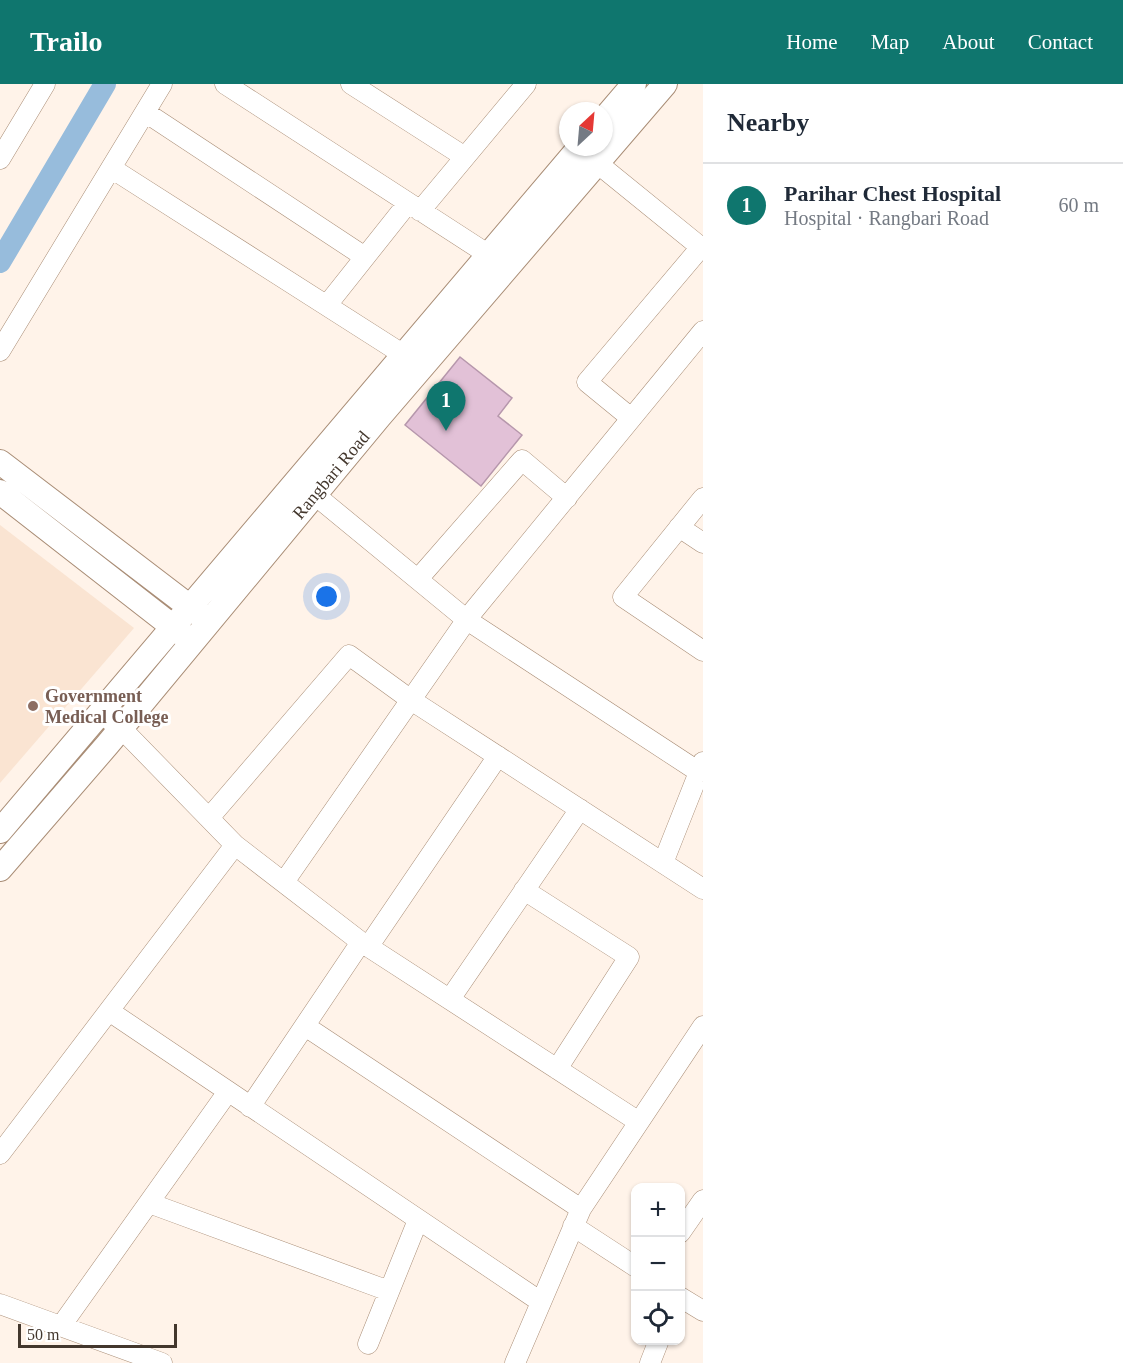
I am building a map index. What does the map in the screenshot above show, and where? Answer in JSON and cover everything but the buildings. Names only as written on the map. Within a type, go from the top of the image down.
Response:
[{"type":"street","points":[[0,159],[7,130],[45,84]]},
{"type":"street","points":[[0,351],[162,84]]},
{"type":"street","points":[[351,84],[372,89],[465,157]]},
{"type":"street","points":[[327,305],[365,257],[465,157],[526,84]]},
{"type":"street","points":[[613,108],[633,84]]},
{"type":"street","name":"Rangbari Road","points":[[613,129],[665,84]]},
{"type":"street","points":[[235,87],[489,255]]},
{"type":"street","points":[[145,112],[365,257]]},
{"type":"street","name":"Rangbari Road","points":[[0,831],[489,255],[582,156]]},
{"type":"street","name":"Rangbari Road","points":[[0,869],[315,495],[583,156]]},
{"type":"street","points":[[589,156],[702,248],[587,382],[631,418]]},
{"type":"street","points":[[111,168],[404,355]]},
{"type":"street","points":[[284,882],[467,620],[703,331]]},
{"type":"street","points":[[418,579],[522,460],[567,498]]},
{"type":"street","points":[[0,462],[210,622]]},
{"type":"street","points":[[0,492],[193,642]]},
{"type":"street","points":[[315,495],[467,620],[701,767],[663,863]]},
{"type":"street","points":[[703,498],[623,597],[703,651]]},
{"type":"street","points":[[679,527],[703,543]]},
{"type":"street","points":[[209,818],[349,655],[411,700],[703,889]]},
{"type":"street","points":[[100,713],[121,728],[235,845],[365,944],[639,1122]]},
{"type":"street","points":[[250,1107],[305,1026],[498,756]]},
{"type":"street","points":[[450,999],[580,809]]},
{"type":"street","points":[[0,1154],[235,845]]},
{"type":"street","points":[[524,890],[629,957],[557,1069]]},
{"type":"street","points":[[109,1011],[227,1093],[541,1302]]},
{"type":"street","points":[[305,1026],[577,1217],[631,1263]]},
{"type":"street","points":[[515,1363],[577,1217],[703,1026]]},
{"type":"street","points":[[61,1326],[227,1093]]},
{"type":"street","points":[[685,1227],[703,1200]]},
{"type":"street","points":[[149,1203],[389,1291]]},
{"type":"street","points":[[368,1344],[418,1220]]},
{"type":"street","points":[[685,1300],[703,1311]]},
{"type":"street","points":[[0,1304],[162,1363]]},
{"type":"street","points":[[650,1363],[657,1345]]},
{"type":"shaded area","name":"Government Medical College","points":[[0,525],[134,628],[0,783]]},
{"type":"waterway","points":[[0,262],[105,84]]},
{"type":"place","name":"Parihar Chest Hospital","points":[[446,431]]},
{"type":"place","name":"Government Medical College","points":[[33,706]]}]
